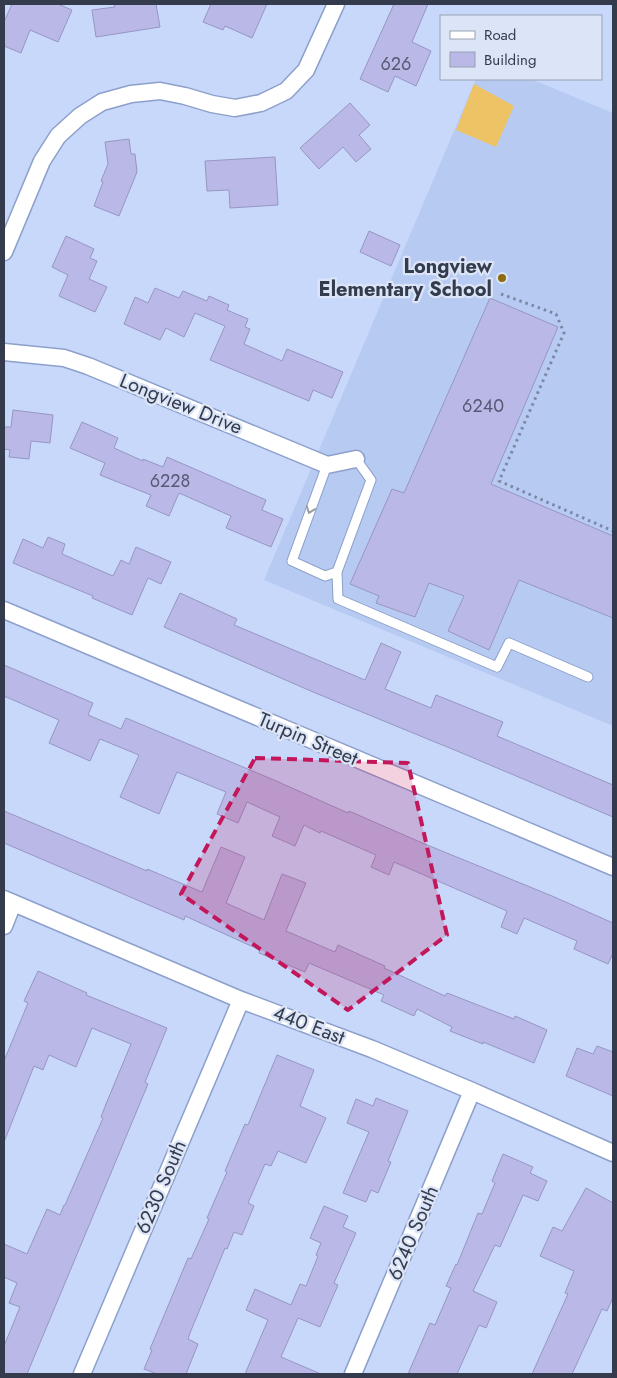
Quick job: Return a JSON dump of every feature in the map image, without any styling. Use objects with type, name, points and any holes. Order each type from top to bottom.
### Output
[{"type":"street","points":[[4,252],[42,162],[58,136],[80,116],[102,102],[130,94],[160,91],[235,108],[261,103],[286,91],[306,70],[336,4]]},
{"type":"street","name":"Longview Drive","points":[[4,352],[64,358],[88,366],[327,465]]},
{"type":"street","points":[[327,465],[356,459]]},
{"type":"street","name":"Turpin Street","points":[[4,610],[613,867]]},
{"type":"street","points":[[4,926],[9,901]]},
{"type":"street","name":"440 East","points":[[9,901],[241,1000],[472,1091],[613,1153]]},
{"type":"street","name":"6230 South","points":[[82,1374],[241,1000]]},
{"type":"street","name":"6240 South","points":[[353,1374],[472,1091]]},
{"type":"lane","points":[[356,459],[371,480],[337,572],[338,599],[497,668],[509,643],[588,677]]},
{"type":"lane","points":[[327,465],[292,561],[324,576],[337,572]]},
{"type":"path","points":[[501,294],[556,314],[564,333],[499,482],[613,531]]},
{"type":"highlighted area","points":[[255,758],[408,763],[447,935],[348,1010],[181,894]]},
{"type":"shaded area","name":"Longview Elementary School","points":[[476,80],[533,80],[613,113],[613,726],[264,580]]},
{"type":"shaded area","points":[[474,84],[514,106],[496,147],[456,130]]},
{"type":"building","points":[[12,4],[58,4],[72,10],[58,42],[30,30],[21,53],[4,46],[4,22]]},
{"type":"building","points":[[114,4],[156,4],[160,27],[96,37],[92,10],[115,7]]},
{"type":"building","points":[[211,4],[267,4],[252,38],[225,26],[223,30],[203,22]]},
{"type":"building","points":[[394,4],[428,4],[412,42],[431,51],[416,86],[395,76],[388,92],[360,79]]},
{"type":"building","points":[[350,103],[370,125],[359,135],[371,149],[356,162],[343,147],[319,169],[300,148]]},
{"type":"building","points":[[129,139],[131,154],[135,154],[137,172],[119,216],[94,206],[108,164],[105,142]]},
{"type":"building","points":[[275,157],[278,205],[230,208],[229,190],[207,191],[205,161]]},
{"type":"building","points":[[369,231],[400,245],[391,266],[360,252]]},
{"type":"building","points":[[66,236],[94,249],[90,258],[97,261],[89,279],[107,287],[95,312],[59,296],[68,275],[52,267]]},
{"type":"building","points":[[155,288],[179,298],[183,291],[207,301],[209,296],[229,305],[227,310],[248,319],[245,327],[250,329],[244,344],[282,361],[287,349],[343,372],[332,398],[313,390],[309,401],[210,360],[225,326],[195,313],[184,337],[166,328],[160,340],[124,324],[135,297],[148,303]]},
{"type":"building","points":[[490,298],[558,327],[491,484],[613,536],[613,618],[519,580],[489,650],[448,631],[464,596],[429,583],[415,617],[376,603],[379,596],[350,584],[392,489],[404,493]]},
{"type":"building","points":[[13,410],[53,415],[50,443],[31,441],[29,459],[9,457],[10,450],[4,449],[4,427],[11,427]]},
{"type":"building","points":[[82,422],[118,438],[114,448],[143,461],[143,459],[163,467],[167,457],[266,500],[262,510],[283,519],[271,547],[226,528],[231,516],[179,493],[169,516],[146,506],[151,495],[100,475],[105,463],[70,448]]},
{"type":"building","points":[[48,537],[65,544],[62,554],[113,576],[121,560],[129,564],[136,547],[171,562],[161,584],[148,578],[132,615],[92,598],[93,596],[13,563],[23,539],[43,548]]},
{"type":"building","points":[[180,593],[237,619],[234,625],[365,680],[381,643],[401,652],[385,689],[431,708],[436,695],[503,722],[497,736],[613,785],[613,817],[313,692],[164,627]]},
{"type":"building","points":[[4,665],[93,703],[88,715],[121,729],[126,718],[613,923],[613,953],[608,964],[574,949],[577,941],[524,918],[517,934],[501,927],[507,911],[394,862],[389,875],[371,867],[376,855],[321,831],[320,833],[304,825],[295,846],[272,836],[280,817],[247,802],[238,823],[217,814],[226,792],[177,772],[159,814],[120,797],[139,755],[100,739],[90,761],[49,743],[59,720],[4,696]]},
{"type":"building","points":[[4,811],[202,892],[221,847],[245,857],[226,903],[264,920],[282,874],[306,883],[286,931],[335,952],[338,945],[445,996],[447,993],[514,1019],[515,1016],[547,1030],[534,1063],[450,1031],[452,1027],[417,1009],[414,1016],[381,1001],[384,995],[309,963],[305,972],[259,953],[260,950],[185,916],[184,920],[4,843]]},
{"type":"building","points":[[38,971],[87,993],[86,995],[167,1028],[145,1082],[148,1084],[27,1374],[4,1374],[4,1346],[20,1307],[9,1303],[17,1283],[4,1277],[4,1244],[27,1254],[47,1209],[60,1215],[103,1118],[101,1117],[131,1044],[92,1028],[76,1067],[49,1055],[43,1070],[34,1066],[4,1142],[4,1061],[28,1003],[24,1001]]},
{"type":"building","points":[[597,1046],[613,1052],[613,1096],[566,1076],[577,1048],[593,1054]]},
{"type":"building","points":[[277,1055],[314,1070],[300,1106],[326,1118],[306,1163],[278,1151],[271,1166],[265,1164],[248,1203],[254,1206],[242,1235],[234,1232],[227,1249],[225,1248],[190,1333],[188,1339],[198,1344],[186,1374],[157,1374],[144,1369],[152,1350],[150,1349],[188,1258],[191,1259],[209,1219],[207,1218],[227,1172],[225,1171],[245,1124],[248,1125]]},
{"type":"building","points":[[376,1098],[408,1111],[388,1161],[391,1162],[378,1193],[371,1190],[366,1202],[343,1193],[369,1132],[347,1123],[356,1099],[373,1106]]},
{"type":"building","points":[[503,1154],[533,1167],[530,1173],[547,1181],[538,1201],[523,1195],[500,1247],[495,1245],[473,1291],[497,1302],[486,1328],[479,1325],[457,1374],[408,1374],[430,1323],[435,1325],[451,1288],[446,1286],[457,1265],[478,1213],[482,1214],[495,1183],[492,1181]]},
{"type":"building","points":[[586,1188],[613,1203],[613,1297],[607,1311],[602,1309],[572,1374],[532,1374],[568,1294],[565,1293],[574,1271],[540,1256],[553,1227],[562,1231]]},
{"type":"building","points":[[324,1206],[348,1216],[343,1227],[356,1233],[334,1283],[338,1285],[320,1327],[298,1318],[281,1357],[321,1374],[245,1374],[268,1320],[246,1310],[255,1289],[291,1305],[300,1284],[306,1286],[318,1256],[316,1255],[321,1243],[310,1238]]},
{"type":"place","name":"Longview Elementary School","points":[[502,278]]}]
